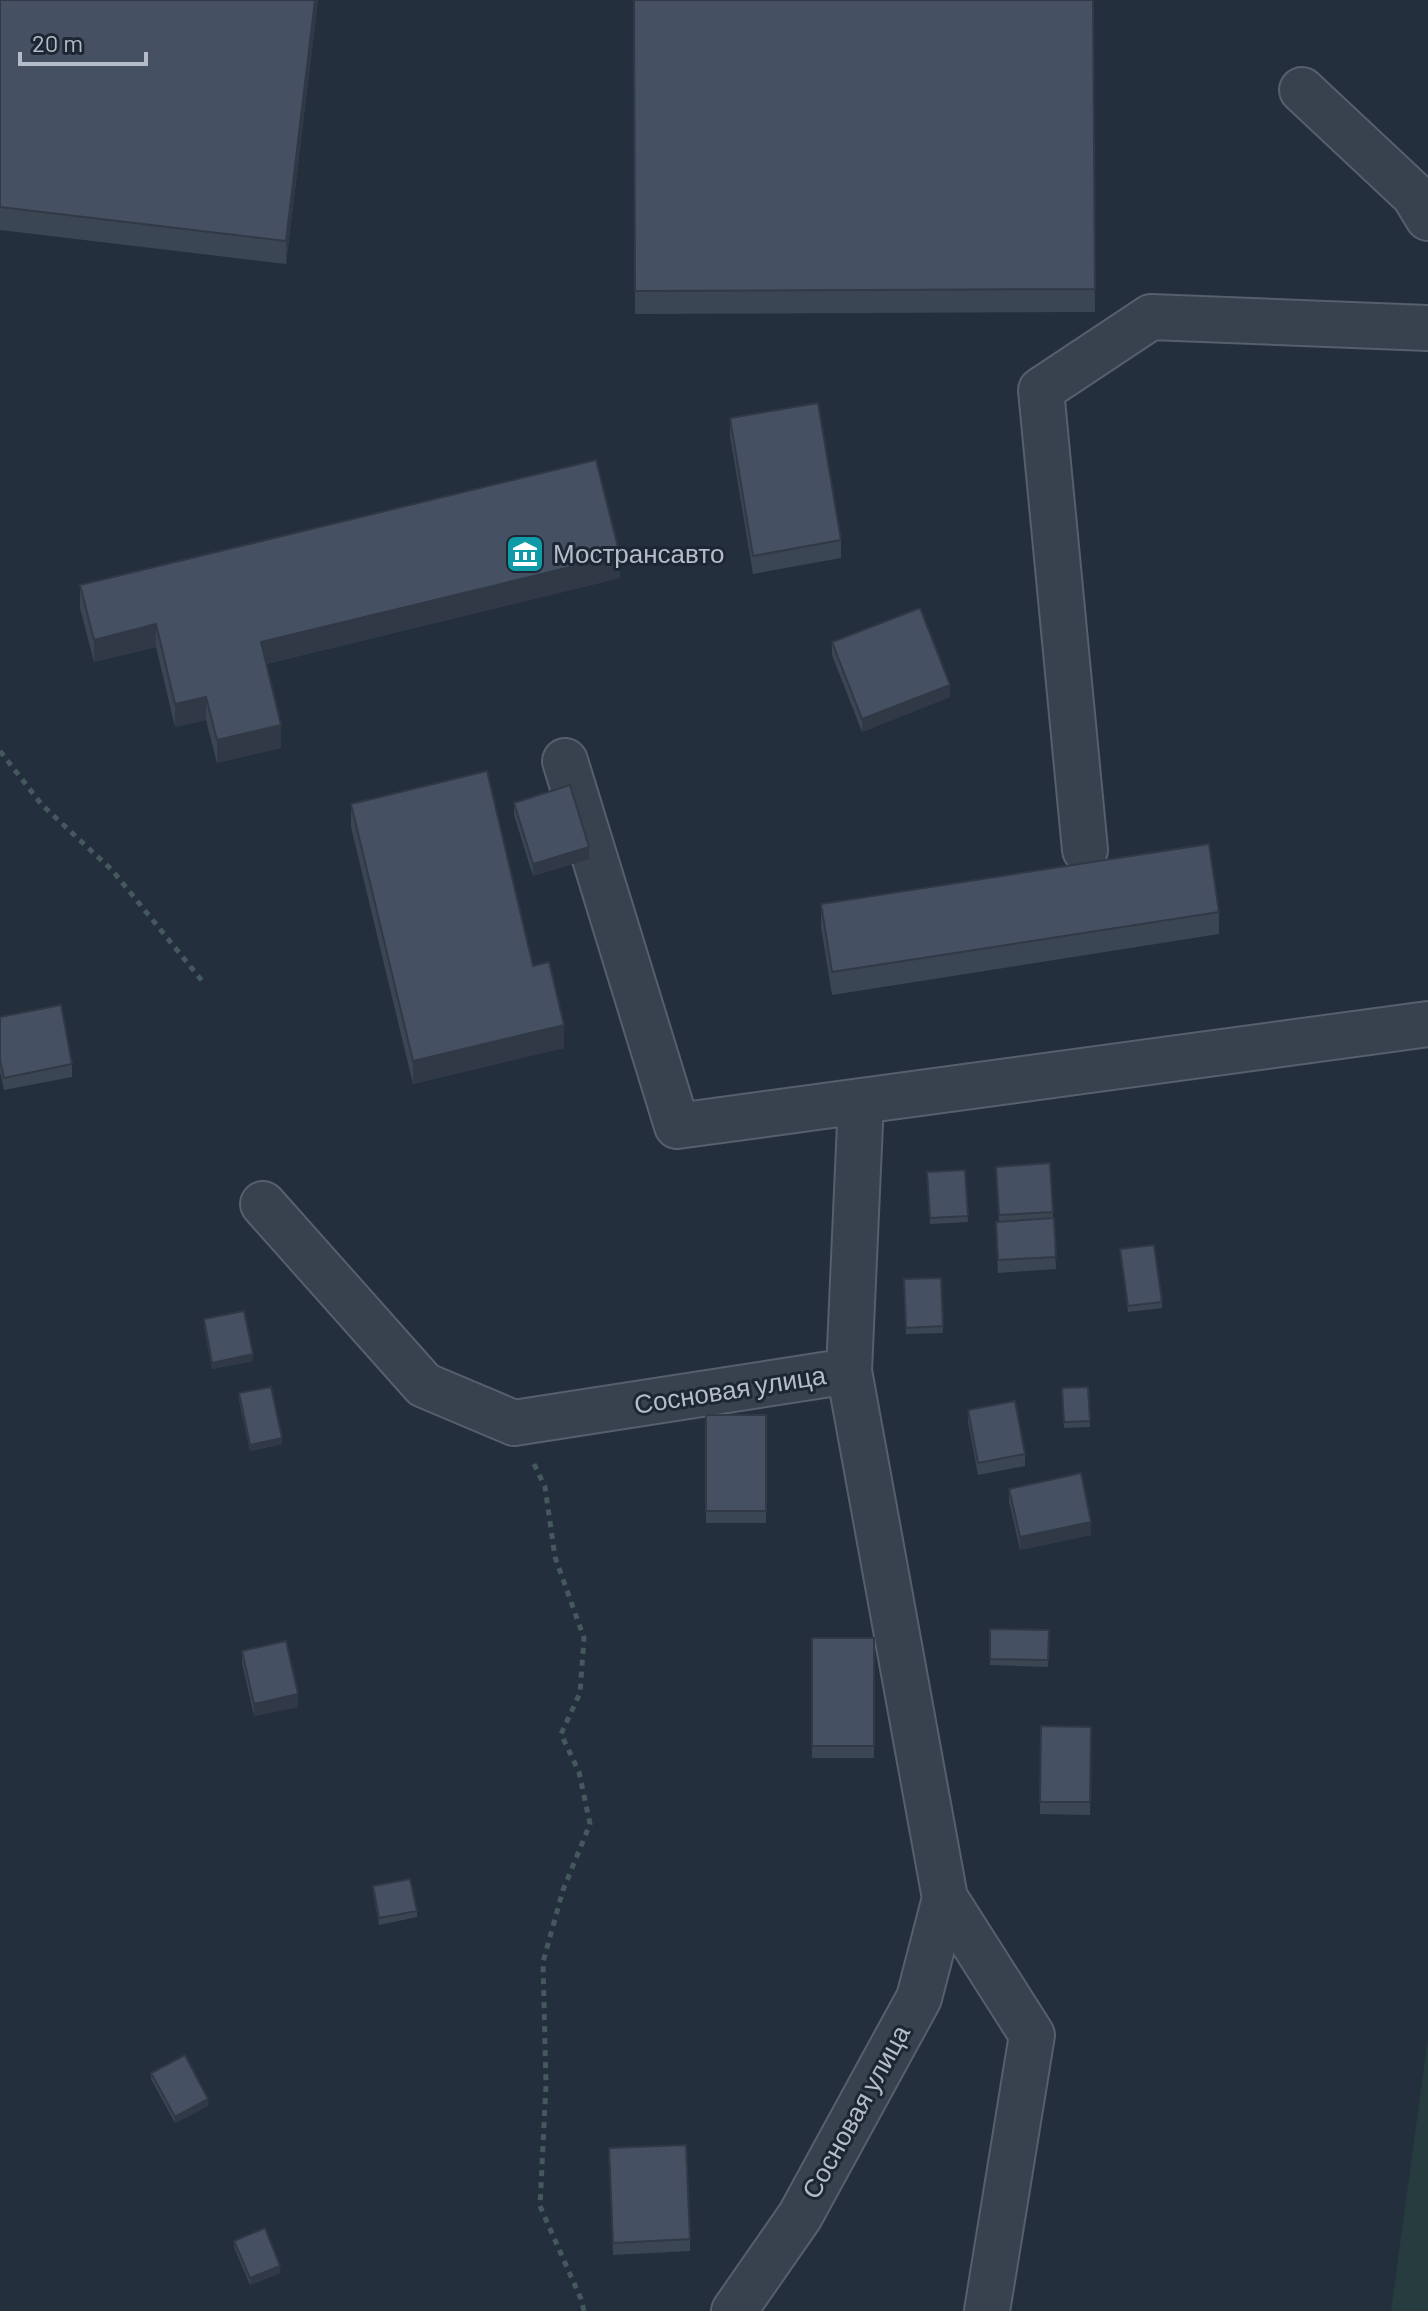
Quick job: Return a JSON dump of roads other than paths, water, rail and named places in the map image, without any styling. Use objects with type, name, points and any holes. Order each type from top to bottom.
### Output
[{"type":"lane","points":[[1302,90],[1414,195],[1428,218]]},
{"type":"lane","points":[[1085,850],[1041,390],[1151,317],[1428,328]]},
{"type":"lane","points":[[565,761],[677,1126],[1428,1024]]},
{"type":"lane","points":[[849,1371],[861,1101]]},
{"type":"lane","name":"Сосновая улица","points":[[263,1204],[424,1385],[514,1423],[849,1371],[945,1898],[1032,2035],[987,2311]]},
{"type":"lane","name":"Сосновая улица","points":[[734,2311],[800,2216],[919,1998],[945,1898]]},
{"type":"place","name":"Мострансавто","points":[[525,554]]}]
